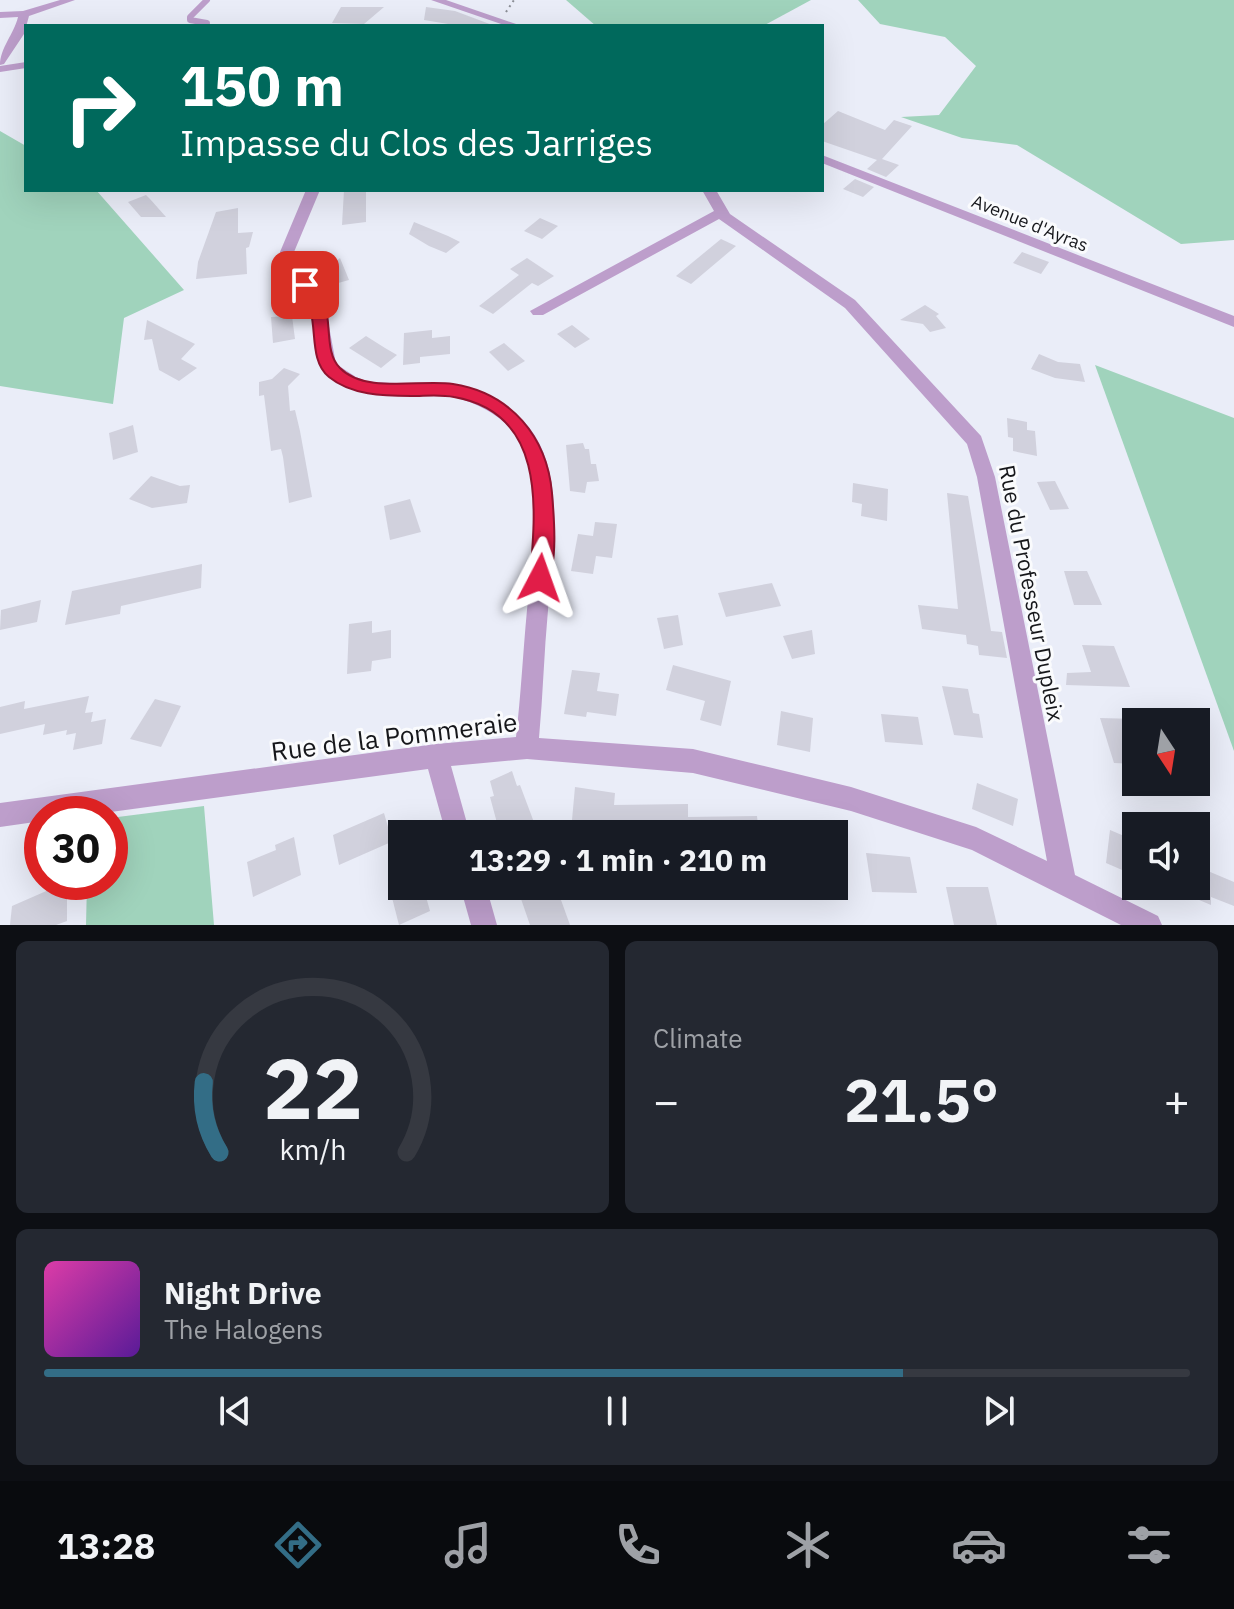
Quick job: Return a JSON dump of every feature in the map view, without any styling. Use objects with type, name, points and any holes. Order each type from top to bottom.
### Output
[{"type":"street","points":[[0,15],[24,14],[70,0]]},
{"type":"street","points":[[436,0],[511,24]]},
{"type":"street","points":[[0,62],[19,34],[24,14]]},
{"type":"street","points":[[0,69],[24,65]]},
{"type":"street","name":"Avenue d'Ayras","points":[[824,160],[1230,321]]},
{"type":"street","points":[[312,192],[287,252],[286,266],[305,285],[318,312],[324,352],[332,371],[352,383],[382,390],[453,390],[486,400],[508,416],[528,438],[541,470],[544,522],[527,748]]},
{"type":"street","name":"Rue du Professeur Dupleix","points":[[710,192],[722,212],[850,304],[975,441],[986,477],[1064,883]]},
{"type":"street","points":[[538,311],[722,212]]},
{"type":"street","name":"Rue de la Pommeraie","points":[[0,815],[436,756],[527,748],[693,761],[851,799],[976,839],[1149,925]]},
{"type":"street","points":[[436,756],[454,820]]},
{"type":"street","points":[[477,900],[484,925]]},
{"type":"lane","points":[[207,0],[190,20],[207,23]]},
{"type":"green space","points":[[566,0],[811,0],[767,24],[594,24]]},
{"type":"green space","points":[[858,0],[1234,0],[1234,240],[1181,244],[1017,145],[962,138],[901,117],[939,115],[976,66],[945,37],[880,24]]},
{"type":"green space","points":[[0,131],[24,145],[24,192],[98,192],[184,290],[124,318],[113,404],[0,386]]},
{"type":"green space","points":[[1095,365],[1234,418],[1234,751]]},
{"type":"green space","points":[[204,806],[214,925],[86,925],[87,900],[128,900],[128,816]]},
{"type":"building","points":[[341,7],[384,7],[364,24],[332,23]]},
{"type":"building","points":[[426,7],[455,11],[490,24],[448,24],[424,20]]},
{"type":"building","points":[[838,111],[885,130],[894,120],[912,126],[882,159],[899,165],[886,177],[867,169],[877,160],[824,142],[824,123]]},
{"type":"building","points":[[855,179],[874,187],[863,197],[843,189]]},
{"type":"building","points":[[344,192],[366,192],[366,222],[342,225]]},
{"type":"building","points":[[146,195],[166,217],[141,217],[128,202]]},
{"type":"building","points":[[238,208],[238,233],[253,232],[246,248],[247,274],[196,279],[198,262],[216,212]]},
{"type":"building","points":[[540,218],[558,226],[542,239],[524,231]]},
{"type":"building","points":[[414,222],[460,242],[446,253],[429,246],[409,234]]},
{"type":"building","points":[[721,239],[736,246],[691,284],[676,276]]},
{"type":"building","points":[[318,252],[336,261],[340,258],[349,280],[331,285]]},
{"type":"building","points":[[1022,252],[1049,262],[1041,274],[1013,263]]},
{"type":"building","points":[[527,258],[554,276],[538,286],[532,283],[493,314],[479,306],[519,275],[510,269]]},
{"type":"building","points":[[925,305],[939,314],[936,316],[946,328],[930,332],[923,324],[900,320]]},
{"type":"building","points":[[292,316],[295,339],[273,343],[271,317]]},
{"type":"building","points":[[147,320],[195,344],[181,359],[197,368],[179,381],[159,370],[152,339],[144,340]]},
{"type":"building","points":[[572,325],[590,339],[575,348],[557,334]]},
{"type":"building","points":[[432,330],[432,338],[450,336],[450,354],[420,357],[420,363],[403,365],[404,333]]},
{"type":"building","points":[[366,336],[397,355],[381,368],[349,348]]},
{"type":"building","points":[[504,343],[525,361],[508,371],[489,352]]},
{"type":"building","points":[[1039,354],[1058,362],[1080,364],[1085,382],[1055,378],[1031,369]]},
{"type":"building","points":[[284,368],[300,374],[288,386],[290,411],[295,410],[312,497],[289,503],[281,449],[271,451],[264,395],[259,396],[259,382],[272,379]]},
{"type":"building","points":[[1007,418],[1027,422],[1027,430],[1035,431],[1037,456],[1013,451],[1013,438],[1008,437]]},
{"type":"building","points":[[133,425],[138,452],[113,460],[109,433]]},
{"type":"building","points":[[583,443],[585,449],[589,449],[591,464],[596,464],[599,481],[587,482],[585,493],[570,491],[566,445]]},
{"type":"building","points":[[151,476],[180,486],[190,485],[187,503],[152,508],[129,499]]},
{"type":"building","points":[[1055,481],[1069,509],[1050,510],[1037,482]]},
{"type":"building","points":[[853,483],[888,489],[887,521],[861,516],[862,504],[852,502]]},
{"type":"building","points":[[947,493],[968,496],[991,631],[1002,632],[1007,658],[979,655],[978,646],[967,644],[966,635],[922,629],[918,605],[958,609]]},
{"type":"building","points":[[410,499],[421,532],[390,540],[384,506]]},
{"type":"building","points":[[595,522],[617,524],[612,558],[596,556],[593,574],[571,571],[578,534],[593,536]]},
{"type":"building","points":[[202,564],[201,588],[121,606],[120,614],[65,625],[72,591]]},
{"type":"building","points":[[1064,571],[1087,571],[1102,605],[1074,605]]},
{"type":"building","points":[[772,583],[781,606],[726,617],[718,593]]},
{"type":"building","points":[[41,600],[37,622],[0,630],[1,610]]},
{"type":"building","points":[[678,615],[683,645],[664,649],[657,618]]},
{"type":"building","points":[[372,621],[372,633],[391,630],[391,658],[372,661],[371,671],[347,674],[349,624]]},
{"type":"building","points":[[812,630],[815,654],[792,659],[783,636]]},
{"type":"building","points":[[1082,645],[1114,646],[1130,687],[1066,685],[1067,673],[1091,672]]},
{"type":"building","points":[[673,665],[731,681],[721,726],[700,720],[705,701],[666,690]]},
{"type":"building","points":[[572,670],[600,673],[597,691],[619,694],[616,716],[587,712],[586,717],[564,714]]},
{"type":"building","points":[[942,686],[968,689],[973,713],[979,714],[983,738],[954,735]]},
{"type":"building","points":[[89,696],[85,713],[93,712],[91,722],[106,719],[102,744],[73,750],[76,733],[66,735],[67,730],[43,735],[45,724],[0,734],[0,707],[25,701],[24,709]]},
{"type":"building","points":[[155,699],[181,706],[161,747],[130,739]]},
{"type":"building","points":[[781,711],[813,718],[810,752],[777,745]]},
{"type":"building","points":[[881,714],[918,717],[923,745],[885,742]]},
{"type":"building","points":[[1100,718],[1122,719],[1122,763],[1114,763]]},
{"type":"building","points":[[512,771],[533,820],[496,820],[490,797],[494,796],[490,781]]},
{"type":"building","points":[[977,783],[1018,799],[1013,826],[972,809]]},
{"type":"building","points":[[575,787],[615,793],[614,805],[688,804],[688,817],[757,816],[757,820],[572,820]]},
{"type":"building","points":[[384,813],[388,843],[339,865],[333,835]]},
{"type":"building","points":[[1110,830],[1122,835],[1122,870],[1106,863]]},
{"type":"building","points":[[294,837],[301,875],[253,897],[247,862],[276,850],[275,845]]},
{"type":"building","points":[[866,853],[910,857],[917,893],[872,892]]},
{"type":"building","points":[[1210,872],[1234,882],[1234,906],[1211,897],[1211,905],[1199,900],[1210,900]]},
{"type":"building","points":[[946,887],[988,887],[997,925],[954,925]]},
{"type":"building","points":[[26,900],[67,900],[67,921],[56,925],[10,925],[12,906]]},
{"type":"building","points":[[393,900],[427,900],[430,911],[399,925]]},
{"type":"building","points":[[521,900],[561,900],[570,925],[530,925]]},
{"type":"route","points":[[305,285],[318,312],[324,352],[332,371],[352,383],[382,390],[453,390],[486,400],[508,416],[528,438],[541,470],[544,522],[540,578]]}]
